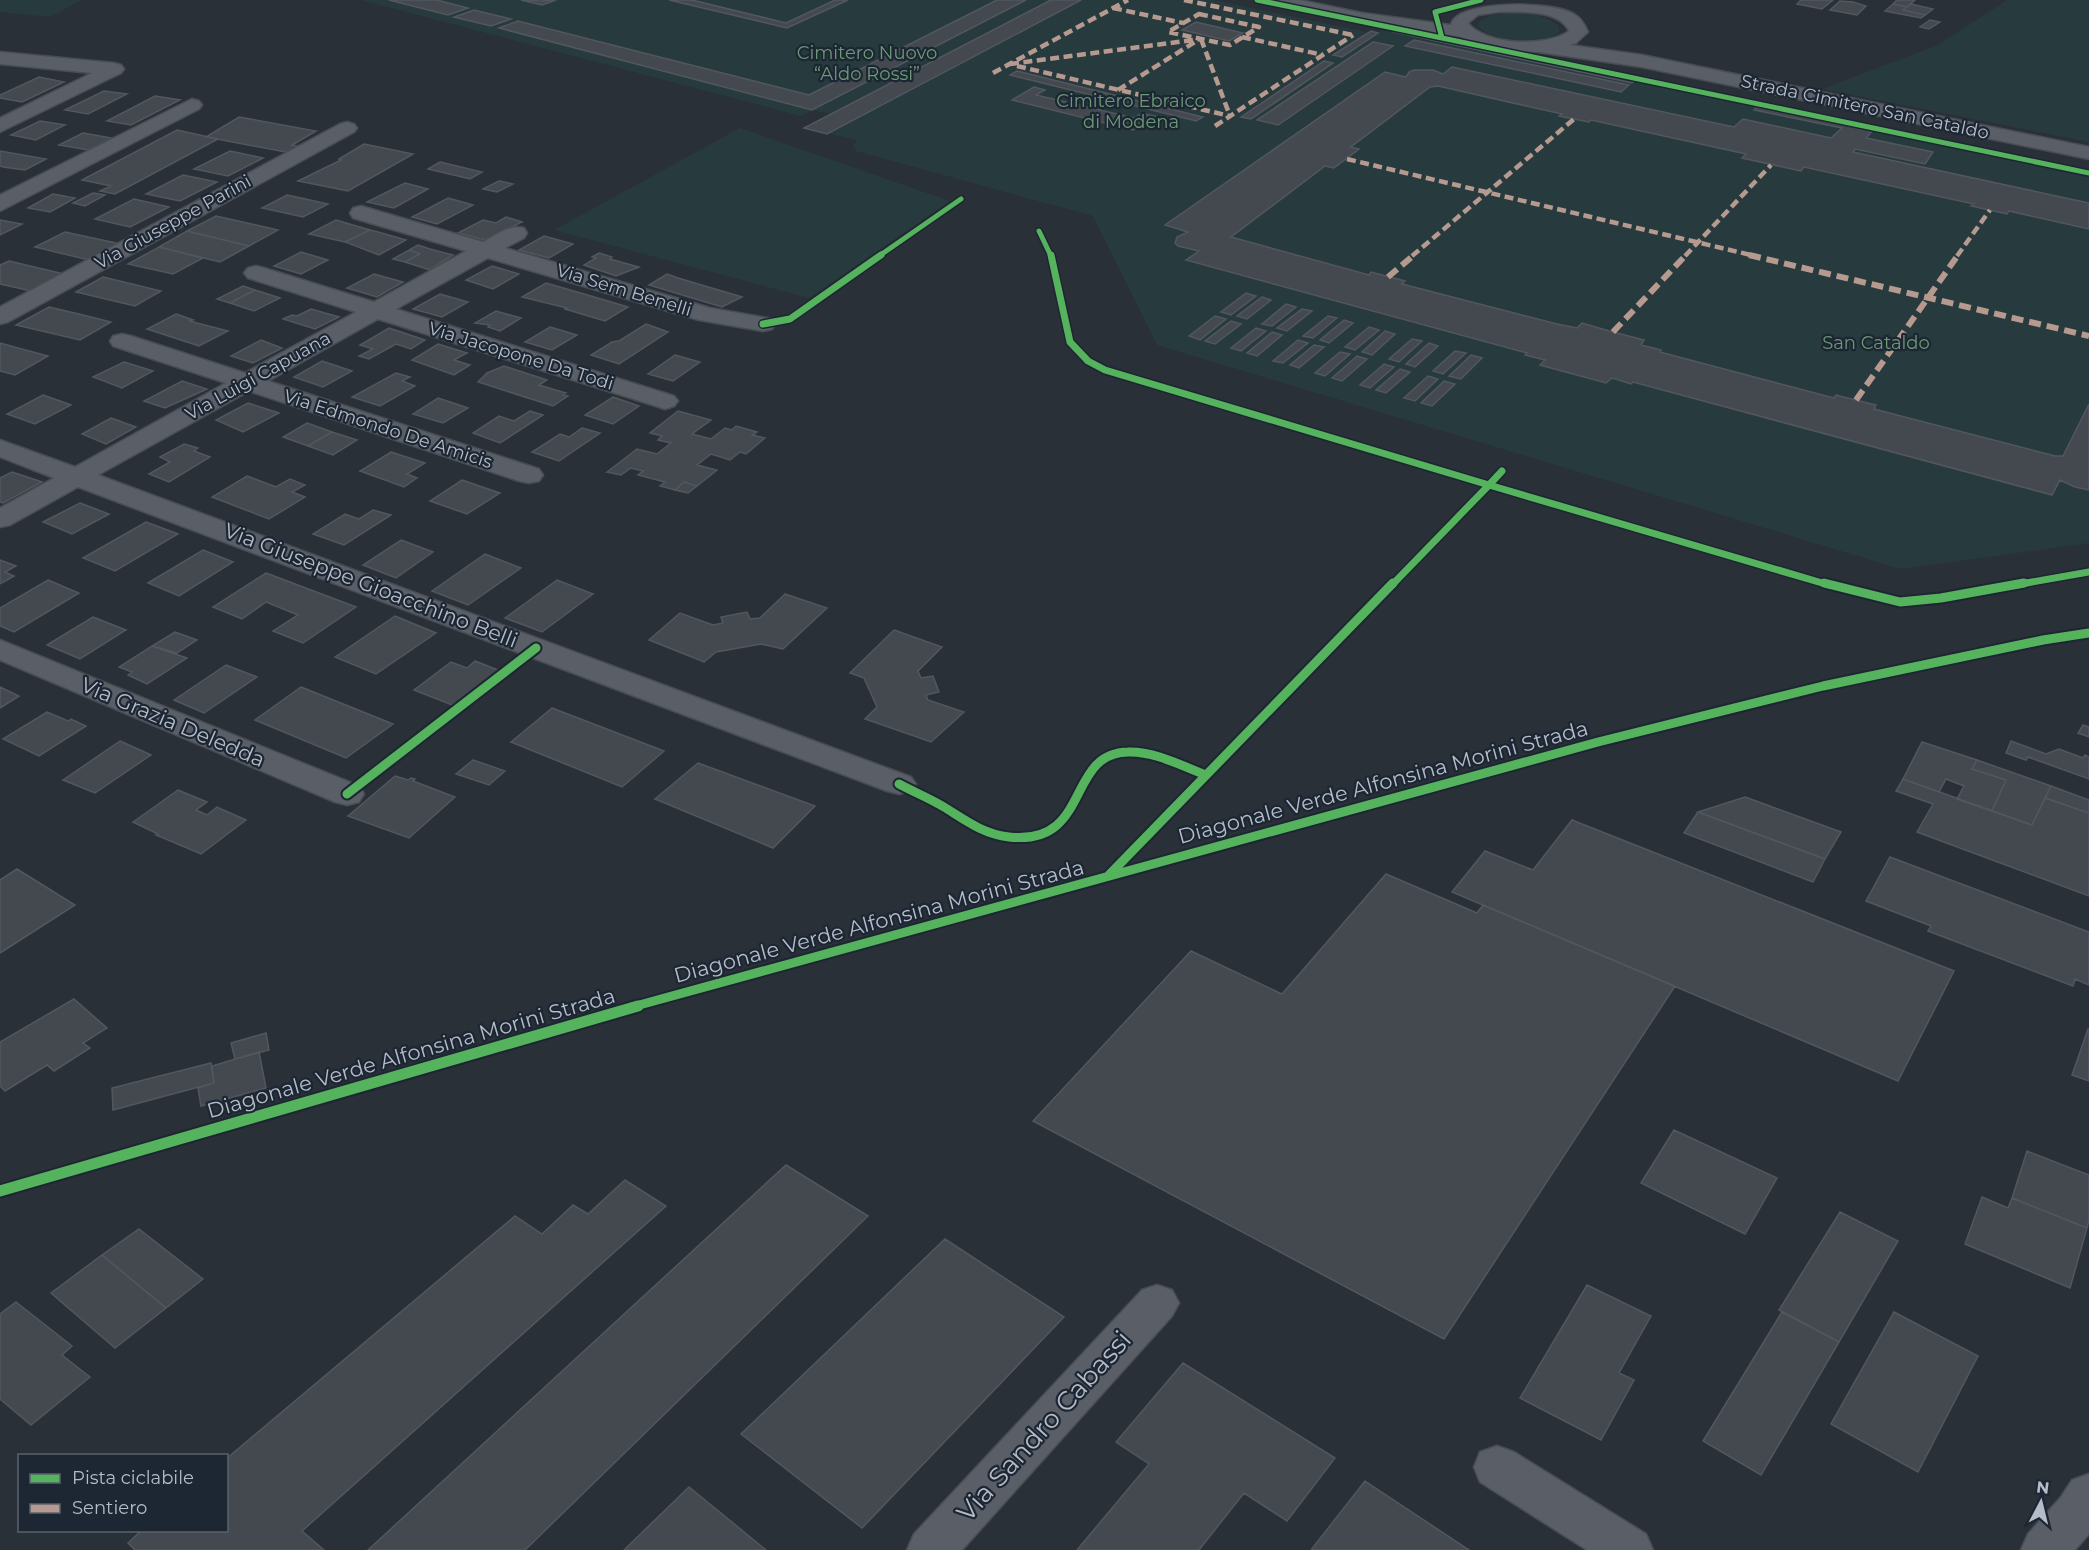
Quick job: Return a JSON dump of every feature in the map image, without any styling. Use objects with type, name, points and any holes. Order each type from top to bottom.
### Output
[{"type":"street","points":[[1274,0],[1391,22],[1466,23],[1497,44],[1540,47],[1567,42],[1576,37],[1576,26],[1570,11],[1572,0]]},
{"type":"street","points":[[1466,23],[1485,8],[1512,6],[1532,0]]},
{"type":"street","name":"Strada Cimitero San Cataldo","points":[[1512,6],[1540,9],[1576,26],[1608,49],[1642,61]]},
{"type":"street","name":"Strada Cimitero San Cataldo","points":[[1540,47],[1642,61],[2089,153]]},
{"type":"street","points":[[0,57],[114,69],[0,126]]},
{"type":"street","points":[[0,204],[192,105]]},
{"type":"street","name":"Via Giuseppe Parini","points":[[0,317],[347,128]]},
{"type":"street","points":[[10,177],[40,183]]},
{"type":"street","name":"Via Sem Benelli","points":[[361,213],[707,315],[763,324]]},
{"type":"street","name":"Via Luigi Capuana","points":[[0,519],[516,234]]},
{"type":"street","name":"Via Jacopone Da Todi","points":[[256,273],[665,401]]},
{"type":"street","name":"Via Edmondo De Amicis","points":[[122,341],[529,475]]},
{"type":"street","name":"Via Giuseppe Gioacchino Belli","points":[[0,448],[79,475],[900,784]]},
{"type":"street","name":"Via Grazia Deledda","points":[[0,649],[347,794]]},
{"type":"street","name":"Via Sandro Cabassi","points":[[931,1550],[1157,1303]]},
{"type":"street","points":[[1497,1467],[1629,1550]]},
{"type":"street","points":[[2045,1550],[2089,1496]]},
{"type":"green space","points":[[0,0],[82,0],[50,17],[0,12]]},
{"type":"green space","name":"San Cataldo","points":[[361,0],[1214,0],[1367,32],[1394,30],[2089,175],[2089,543],[1901,569],[1157,345],[1093,216],[856,151],[853,145],[857,140],[804,128],[830,114],[812,110],[801,116]]},
{"type":"green space","points":[[2007,0],[2089,0],[2089,142],[1822,89],[1938,45]]},
{"type":"green space","points":[[1514,13],[1550,20],[1559,27],[1559,32],[1542,39],[1518,41],[1494,36],[1478,26],[1479,22],[1491,15]]},
{"type":"green space","points":[[740,128],[950,201],[809,298],[554,230]]},
{"type":"building","points":[[389,0],[437,0],[468,8],[448,15]]},
{"type":"building","points":[[521,0],[541,1],[556,0],[542,5]]},
{"type":"building","points":[[669,0],[692,0],[786,23],[835,0],[848,0],[787,28]]},
{"type":"building","points":[[997,0],[1026,0],[812,110],[499,28],[518,21],[809,95]]},
{"type":"building","points":[[1051,0],[1081,0],[827,134],[804,128]]},
{"type":"building","points":[[1801,0],[1833,0],[1822,9],[1797,4]]},
{"type":"building","points":[[1897,0],[1915,0],[1907,7],[1893,4]]},
{"type":"building","points":[[1840,1],[1866,6],[1857,15],[1830,10]]},
{"type":"building","points":[[1893,4],[1907,7],[1903,10],[1925,15],[1921,18],[1885,11]]},
{"type":"building","points":[[1911,4],[1933,9],[1925,15],[1903,10]]},
{"type":"building","points":[[474,10],[511,19],[491,26],[454,17]]},
{"type":"building","points":[[1930,20],[1940,22],[1929,29],[1920,27]]},
{"type":"building","points":[[1196,22],[1243,33],[1229,41],[1182,30]]},
{"type":"building","points":[[1397,30],[1635,80],[1632,83],[1394,32]]},
{"type":"building","points":[[1371,31],[1378,33],[1342,57],[1333,55]]},
{"type":"building","points":[[1414,40],[1629,85],[1621,92],[1405,46]]},
{"type":"building","points":[[1373,42],[1393,46],[1278,125],[1257,120]]},
{"type":"building","points":[[1324,61],[1333,63],[1251,119],[1241,117]]},
{"type":"building","points":[[1452,67],[1734,127],[1743,119],[1831,138],[1842,128],[1754,110],[1758,105],[1874,129],[1866,138],[1933,152],[1925,164],[1855,149],[1853,152],[2089,203],[2089,229],[2009,211],[2007,214],[1971,206],[1974,204],[1804,167],[1801,171],[1742,158],[1746,154],[1591,120],[1589,122],[1559,116],[1562,114],[1438,86],[1430,87],[1351,147],[1359,149],[1334,168],[1325,166],[1231,237],[1369,275],[1371,272],[1405,281],[1402,284],[1557,324],[1577,328],[1582,323],[1644,340],[1641,345],[1661,350],[1660,352],[1834,398],[1836,395],[1876,405],[1874,409],[2055,456],[2063,456],[2089,404],[2089,490],[2060,480],[2052,495],[1633,382],[1631,384],[1612,378],[1606,383],[1540,365],[1545,360],[1525,355],[1527,353],[1186,260],[1199,251],[1178,246],[1175,243],[1177,237],[1188,232],[1165,225],[1385,72],[1406,77],[1414,70],[1433,70],[1443,74]]},
{"type":"building","points":[[1017,71],[1203,117],[1196,121],[1010,75]]},
{"type":"building","points":[[39,77],[64,82],[22,102],[0,98],[0,95]]},
{"type":"building","points":[[1034,87],[1045,90],[1036,95],[1134,118],[1142,113],[1155,116],[1133,130],[1012,100]]},
{"type":"building","points":[[104,91],[127,94],[88,114],[65,110]]},
{"type":"building","points":[[155,96],[180,100],[131,125],[107,121]]},
{"type":"building","points":[[239,117],[316,131],[292,145],[303,147],[291,153],[206,137]]},
{"type":"building","points":[[40,121],[65,125],[36,140],[11,135]]},
{"type":"building","points":[[177,130],[218,139],[115,194],[100,191],[111,186],[82,180]]},
{"type":"building","points":[[83,133],[112,138],[88,150],[59,145]]},
{"type":"building","points":[[364,144],[413,154],[348,191],[298,181],[341,160],[339,159]]},
{"type":"building","points":[[0,151],[46,159],[25,170],[3,167],[0,166]]},
{"type":"building","points":[[230,151],[263,158],[228,176],[194,169]]},
{"type":"building","points":[[440,162],[482,172],[470,179],[428,169]]},
{"type":"building","points":[[183,175],[217,182],[180,201],[146,194]]},
{"type":"building","points":[[499,181],[513,184],[497,192],[483,189]]},
{"type":"building","points":[[405,183],[428,189],[394,208],[367,202]]},
{"type":"building","points":[[93,193],[105,195],[85,206],[73,203]]},
{"type":"building","points":[[53,194],[75,198],[50,212],[28,208]]},
{"type":"building","points":[[287,195],[328,204],[303,217],[262,208]]},
{"type":"building","points":[[448,198],[473,205],[437,224],[412,217]]},
{"type":"building","points":[[134,199],[169,207],[130,227],[95,219]]},
{"type":"building","points":[[216,216],[278,230],[249,246],[187,231]]},
{"type":"building","points":[[506,217],[522,222],[485,240],[458,233],[483,220],[496,223]]},
{"type":"building","points":[[0,220],[22,224],[0,235]]},
{"type":"building","points":[[336,220],[370,230],[345,242],[309,234]]},
{"type":"building","points":[[370,230],[406,240],[379,255],[345,242]]},
{"type":"building","points":[[187,231],[249,246],[220,262],[159,247]]},
{"type":"building","points":[[65,232],[121,244],[89,260],[35,247]]},
{"type":"building","points":[[544,236],[573,244],[549,258],[519,250]]},
{"type":"building","points":[[418,245],[453,255],[430,270],[405,262],[420,254],[409,250]]},
{"type":"building","points":[[159,247],[203,258],[173,274],[128,264]]},
{"type":"building","points":[[409,250],[420,254],[405,262],[393,259]]},
{"type":"building","points":[[301,252],[328,260],[301,274],[274,266]]},
{"type":"building","points":[[599,253],[612,257],[610,259],[639,267],[616,276],[584,265],[596,258],[592,257]]},
{"type":"building","points":[[9,261],[64,274],[31,291],[0,284],[0,265]]},
{"type":"building","points":[[492,266],[519,274],[493,289],[466,280]]},
{"type":"building","points":[[374,274],[403,282],[377,297],[347,288]]},
{"type":"building","points":[[667,274],[742,297],[722,307],[649,285]]},
{"type":"building","points":[[103,277],[161,291],[135,306],[76,292]]},
{"type":"building","points":[[546,283],[628,307],[605,321],[565,309],[567,308],[522,297]]},
{"type":"building","points":[[243,286],[255,290],[230,303],[217,299]]},
{"type":"building","points":[[255,290],[280,298],[254,311],[230,303]]},
{"type":"building","points":[[1246,293],[1256,296],[1231,315],[1221,312]]},
{"type":"building","points":[[440,294],[468,302],[442,317],[413,309]]},
{"type":"building","points":[[1262,297],[1271,300],[1247,319],[1237,316]]},
{"type":"building","points":[[1286,304],[1296,307],[1272,326],[1262,324]]},
{"type":"building","points":[[49,307],[111,322],[80,340],[16,325]]},
{"type":"building","points":[[311,309],[339,317],[315,329],[283,319],[292,315],[297,316]]},
{"type":"building","points":[[1302,309],[1312,311],[1287,331],[1277,328]]},
{"type":"building","points":[[496,311],[521,318],[500,331],[488,327],[490,325],[475,323]]},
{"type":"building","points":[[176,314],[193,320],[189,321],[228,331],[199,346],[147,329]]},
{"type":"building","points":[[1215,316],[1226,319],[1200,340],[1189,336]]},
{"type":"building","points":[[1328,316],[1337,318],[1313,338],[1303,336]]},
{"type":"building","points":[[1344,320],[1353,323],[1329,343],[1320,340]]},
{"type":"building","points":[[1231,321],[1241,324],[1215,344],[1205,341]]},
{"type":"building","points":[[646,324],[668,332],[619,364],[591,355],[612,342],[619,341]]},
{"type":"building","points":[[550,327],[577,335],[552,350],[525,342]]},
{"type":"building","points":[[1369,327],[1379,330],[1355,350],[1345,347]]},
{"type":"building","points":[[389,328],[425,340],[411,349],[396,344],[369,359],[359,356],[373,349],[360,345]]},
{"type":"building","points":[[1256,328],[1266,331],[1241,351],[1231,348]]},
{"type":"building","points":[[1385,331],[1395,334],[1372,355],[1362,352]]},
{"type":"building","points":[[1272,332],[1282,335],[1257,356],[1247,353]]},
{"type":"building","points":[[1412,339],[1422,341],[1399,362],[1389,359]]},
{"type":"building","points":[[261,340],[282,348],[253,363],[231,356]]},
{"type":"building","points":[[1298,340],[1308,343],[1283,363],[1273,361]]},
{"type":"building","points":[[0,343],[48,356],[15,375],[0,371]]},
{"type":"building","points":[[1429,343],[1438,346],[1415,367],[1406,364]]},
{"type":"building","points":[[438,344],[467,353],[454,360],[470,365],[454,375],[412,360]]},
{"type":"building","points":[[1314,345],[1324,347],[1299,368],[1290,365]]},
{"type":"building","points":[[1455,351],[1466,353],[1443,374],[1433,371]]},
{"type":"building","points":[[1340,352],[1350,354],[1325,376],[1315,373]]},
{"type":"building","points":[[675,355],[700,362],[673,381],[648,374]]},
{"type":"building","points":[[1471,355],[1482,358],[1461,379],[1449,376]]},
{"type":"building","points":[[1357,356],[1367,359],[1342,381],[1332,378]]},
{"type":"building","points":[[322,361],[352,371],[323,387],[294,377]]},
{"type":"building","points":[[124,362],[153,371],[122,388],[93,377]]},
{"type":"building","points":[[1384,364],[1394,367],[1370,388],[1360,385]]},
{"type":"building","points":[[504,366],[547,380],[539,385],[566,393],[563,395],[568,396],[553,406],[478,382],[487,373]]},
{"type":"building","points":[[1400,369],[1410,372],[1386,393],[1376,390]]},
{"type":"building","points":[[396,373],[410,377],[402,381],[415,386],[380,406],[352,397]]},
{"type":"building","points":[[1428,376],[1438,379],[1415,401],[1404,398]]},
{"type":"building","points":[[182,381],[207,389],[165,408],[144,401]]},
{"type":"building","points":[[1444,381],[1455,384],[1432,406],[1421,403]]},
{"type":"building","points":[[43,395],[71,405],[35,424],[7,414]]},
{"type":"building","points":[[613,397],[639,406],[613,424],[585,415]]},
{"type":"building","points":[[438,398],[468,408],[443,423],[413,414]]},
{"type":"building","points":[[248,403],[279,413],[243,432],[216,420]]},
{"type":"building","points":[[530,411],[543,415],[500,443],[473,433],[499,416],[514,421]]},
{"type":"building","points":[[678,411],[711,420],[692,434],[711,439],[725,428],[732,430],[736,426],[757,432],[752,435],[765,438],[746,454],[740,452],[730,460],[711,454],[697,465],[717,470],[697,486],[684,482],[675,490],[660,486],[665,482],[638,475],[643,471],[631,468],[621,475],[607,472],[637,449],[657,454],[671,443],[658,440],[662,436],[650,433]]},
{"type":"building","points":[[111,418],[136,427],[106,444],[82,434]]},
{"type":"building","points":[[307,423],[332,432],[308,446],[283,437]]},
{"type":"building","points":[[582,428],[600,433],[559,461],[532,452],[560,434],[569,437]]},
{"type":"building","points":[[332,432],[357,440],[333,455],[308,446]]},
{"type":"building","points":[[184,444],[198,448],[194,451],[210,457],[169,482],[149,474],[170,462],[160,457]]},
{"type":"building","points":[[391,452],[425,463],[407,474],[417,478],[404,487],[360,471]]},
{"type":"building","points":[[12,472],[42,482],[3,503],[0,502],[0,478]]},
{"type":"building","points":[[247,476],[276,487],[290,479],[305,485],[292,492],[305,497],[269,519],[212,497]]},
{"type":"building","points":[[462,480],[500,493],[467,514],[430,501]]},
{"type":"building","points":[[684,482],[697,486],[688,493],[675,490]]},
{"type":"building","points":[[80,503],[109,514],[72,534],[43,522]]},
{"type":"building","points":[[373,510],[391,515],[344,545],[313,534],[345,514],[359,519]]},
{"type":"building","points":[[146,522],[178,534],[115,571],[83,558]]},
{"type":"building","points":[[401,540],[433,552],[396,578],[363,565]]},
{"type":"building","points":[[203,550],[233,562],[179,596],[148,583]]},
{"type":"building","points":[[485,554],[521,568],[468,605],[432,591]]},
{"type":"building","points":[[0,560],[16,566],[5,572],[14,576],[0,584]]},
{"type":"building","points":[[266,573],[356,607],[303,643],[273,631],[298,615],[266,602],[242,619],[213,607]]},
{"type":"building","points":[[48,580],[79,593],[14,632],[0,626],[0,608]]},
{"type":"building","points":[[557,580],[593,594],[542,632],[505,618]]},
{"type":"building","points":[[785,594],[827,608],[783,649],[761,644],[716,652],[704,662],[649,640],[680,613],[713,625],[723,623],[721,617],[747,612],[750,619],[760,618]]},
{"type":"building","points":[[395,616],[436,633],[376,674],[335,657]]},
{"type":"building","points":[[93,617],[126,630],[80,659],[47,645]]},
{"type":"building","points":[[894,630],[942,647],[918,671],[921,678],[933,676],[939,692],[926,695],[928,700],[964,712],[931,742],[865,719],[877,707],[864,678],[850,673]]},
{"type":"building","points":[[175,632],[197,640],[177,653],[152,646]]},
{"type":"building","points":[[152,646],[187,658],[147,684],[128,675],[132,672],[119,667]]},
{"type":"building","points":[[475,661],[498,670],[452,705],[414,690],[451,662],[467,668]]},
{"type":"building","points":[[226,665],[257,677],[204,713],[174,700]]},
{"type":"building","points":[[0,687],[19,696],[0,708]]},
{"type":"building","points":[[301,687],[393,724],[346,758],[255,720]]},
{"type":"building","points":[[552,708],[664,751],[622,787],[511,742]]},
{"type":"building","points":[[47,712],[86,726],[39,756],[3,739]]},
{"type":"building","points":[[2083,725],[2089,727],[2089,737],[2078,733]]},
{"type":"building","points":[[120,741],[151,755],[95,793],[63,780]]},
{"type":"building","points":[[2011,741],[2046,754],[2059,749],[2083,758],[2085,755],[2089,757],[2089,779],[2028,757],[2026,760],[2006,753]]},
{"type":"building","points":[[1922,742],[1977,760],[1972,769],[2006,780],[1992,811],[1957,799],[1964,786],[1946,779],[1939,792],[1903,779]]},
{"type":"building","points":[[473,760],[505,771],[489,785],[456,774]]},
{"type":"building","points":[[1977,760],[2051,786],[2032,825],[1992,811],[2006,780],[1972,769]]},
{"type":"building","points":[[698,763],[815,806],[773,848],[655,799]]},
{"type":"building","points":[[395,776],[408,780],[415,779],[413,781],[455,797],[409,838],[348,816]]},
{"type":"building","points":[[1903,779],[2032,825],[2045,798],[2089,813],[2089,896],[1917,832],[1933,804],[1896,791]]},
{"type":"building","points":[[2051,786],[2089,800],[2089,813],[2045,798]]},
{"type":"building","points":[[178,790],[207,802],[196,810],[207,815],[217,807],[246,820],[201,854],[156,835],[158,834],[133,822]]},
{"type":"building","points":[[1745,797],[1841,832],[1825,859],[1698,812]]},
{"type":"building","points":[[1698,812],[1825,859],[1813,882],[1684,833]]},
{"type":"building","points":[[1572,820],[1954,971],[1898,1081],[1452,892],[1485,851],[1533,870]]},
{"type":"building","points":[[1890,857],[2089,932],[2089,985],[2075,979],[2073,986],[1928,931],[1931,926],[1866,901]]},
{"type":"building","points":[[17,869],[75,905],[0,953],[0,880]]},
{"type":"building","points":[[1386,874],[1477,913],[1483,905],[1675,986],[1444,1339],[1033,1121],[1191,951],[1282,994]]},
{"type":"building","points":[[74,999],[107,1028],[83,1043],[90,1048],[54,1071],[47,1065],[5,1091],[0,1086],[0,1042]]},
{"type":"building","points":[[2089,1029],[2089,1081],[2072,1075]]},
{"type":"building","points":[[266,1033],[269,1050],[235,1059],[231,1043]]},
{"type":"building","points":[[259,1052],[266,1088],[201,1106],[198,1088],[214,1083],[212,1066]]},
{"type":"building","points":[[211,1063],[214,1083],[113,1110],[112,1088]]},
{"type":"building","points":[[1674,1130],[1777,1178],[1745,1234],[1641,1183]]},
{"type":"building","points":[[2027,1151],[2089,1175],[2087,1228],[2012,1198]]},
{"type":"building","points":[[786,1165],[868,1216],[525,1550],[368,1550]]},
{"type":"building","points":[[625,1180],[666,1206],[302,1531],[324,1550],[135,1550],[128,1543],[140,1532],[228,1532],[228,1457],[515,1216],[542,1234],[573,1205],[588,1214]]},
{"type":"building","points":[[1982,1197],[2008,1208],[2012,1198],[2087,1228],[2070,1288],[1965,1244]]},
{"type":"building","points":[[1840,1212],[1898,1241],[1839,1342],[1779,1310]]},
{"type":"building","points":[[139,1229],[203,1279],[166,1308],[102,1255]]},
{"type":"building","points":[[945,1239],[1064,1317],[862,1528],[741,1434]]},
{"type":"building","points":[[102,1255],[166,1308],[115,1348],[51,1293]]},
{"type":"building","points":[[1587,1285],[1651,1316],[1619,1373],[1634,1380],[1601,1440],[1520,1398]]},
{"type":"building","points":[[16,1302],[72,1346],[62,1355],[90,1377],[31,1425],[0,1399],[0,1314]]},
{"type":"building","points":[[1782,1312],[1839,1342],[1761,1475],[1703,1441]]},
{"type":"building","points":[[1894,1312],[1978,1356],[1918,1472],[1831,1424]]},
{"type":"building","points":[[1183,1363],[1335,1458],[1287,1521],[1244,1493],[1199,1550],[1077,1550],[1149,1464],[1116,1442]]},
{"type":"building","points":[[1365,1481],[1469,1550],[1311,1550]]},
{"type":"building","points":[[689,1487],[766,1550],[624,1550]]},
{"type":"marked path","points":[[993,73],[1128,0]]},
{"type":"marked path","points":[[1184,0],[1353,35]]},
{"type":"marked path","points":[[1113,8],[1183,23]]},
{"type":"marked path","points":[[1010,64],[1201,39],[1230,45],[1259,27],[1199,14],[1168,32],[1201,39]]},
{"type":"marked path","points":[[1215,126],[1353,35]]},
{"type":"marked path","points":[[1242,37],[1323,55]]},
{"type":"marked path","points":[[1201,39],[1230,116]]},
{"type":"marked path","points":[[1118,90],[1195,42]]},
{"type":"marked path","points":[[1017,66],[1230,116]]},
{"type":"marked path","points":[[1388,277],[1574,119]]},
{"type":"marked path","points":[[1347,159],[2089,336]]},
{"type":"marked path","points":[[1613,332],[1771,165]]},
{"type":"marked path","points":[[1856,400],[1990,210]]},
{"type":"cycle path","points":[[1257,0],[1442,38]]},
{"type":"cycle path","points":[[1481,0],[1435,12],[1442,38],[2089,173]]},
{"type":"cycle path","points":[[763,324],[790,319],[961,199]]},
{"type":"cycle path","points":[[1039,231],[1050,252],[1070,342],[1088,361],[1105,370],[1489,485],[1502,471]]},
{"type":"cycle path","points":[[1109,875],[1489,485],[1843,589],[1900,602],[1941,598],[2089,572]]},
{"type":"cycle path","name":"Diagonale Verde Alfonsina Morini Strada","points":[[0,1191],[623,1010],[1598,742],[1823,686],[2043,640],[2089,633]]},
{"type":"cycle path","points":[[347,794],[536,648]]},
{"type":"cycle path","points":[[899,784],[939,804],[980,829],[1010,837],[1037,837],[1055,828],[1068,815],[1085,781],[1095,766],[1108,755],[1127,752],[1148,755],[1206,775]]},
{"type":"park label","name":"Cimitero Nuovo “Aldo Rossi”","points":[[867,63]]},
{"type":"park label","name":"Cimitero Ebraico di Modena","points":[[1131,111]]}]
